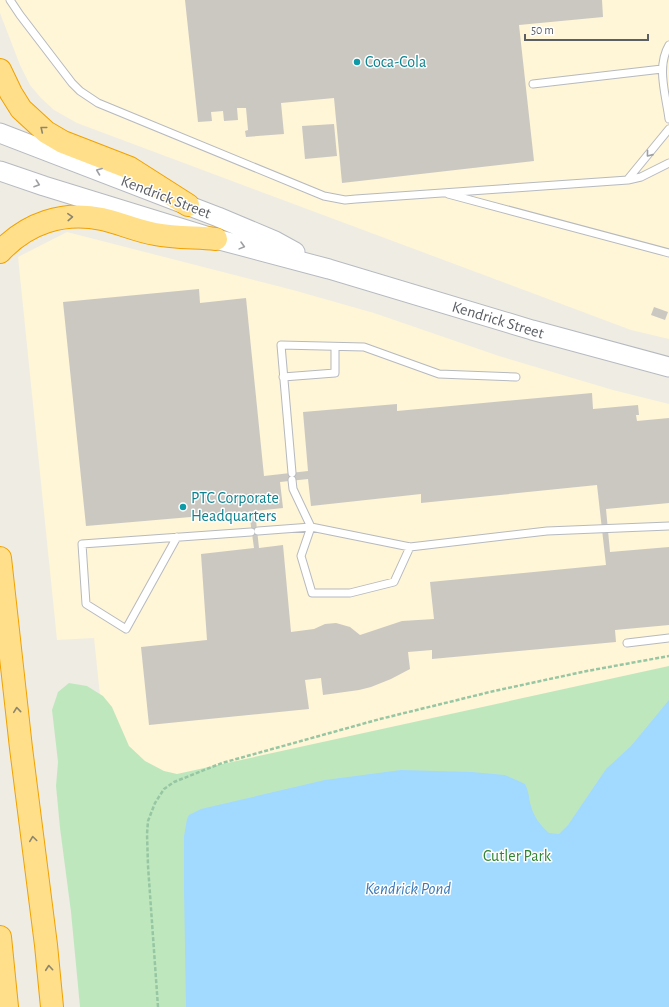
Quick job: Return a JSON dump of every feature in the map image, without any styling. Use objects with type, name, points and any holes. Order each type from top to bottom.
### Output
[{"type":"highway","points":[[0,70],[11,92],[24,112],[46,132],[63,142],[130,168],[188,205]]},
{"type":"highway","points":[[0,252],[16,237],[34,226],[46,221],[80,216],[103,219],[155,234],[216,239]]},
{"type":"highway","points":[[0,558],[52,1007]]},
{"type":"highway","points":[[0,937],[7,1007]]},
{"type":"main road","name":"Kendrick Street","points":[[0,132],[248,229],[329,269]]},
{"type":"main road","name":"Kendrick Street","points":[[0,171],[216,239],[329,269],[539,332],[669,367]]},
{"type":"lane","points":[[10,0],[72,83],[88,97],[108,108],[324,196],[345,200],[628,180],[646,174],[669,163]]},
{"type":"lane","points":[[669,45],[664,56],[662,69],[669,119]]},
{"type":"lane","points":[[533,84],[662,69]]},
{"type":"lane","points":[[628,180],[669,129]]},
{"type":"lane","points":[[442,193],[669,253]]},
{"type":"lane","points":[[410,547],[394,582],[350,593],[312,593],[301,556],[311,527],[293,489],[280,345],[364,347],[439,374],[516,377]]},
{"type":"lane","points":[[283,377],[335,373],[335,347]]},
{"type":"lane","points":[[177,537],[126,629],[86,604],[82,544],[311,527],[410,547],[547,531],[669,526]]},
{"type":"lane","points":[[627,643],[669,638]]},
{"type":"path","points":[[158,1007],[147,834],[148,821],[155,803],[164,789],[174,782],[222,763],[380,719],[502,689],[669,656]]},
{"type":"shaded area","points":[[0,0],[669,0],[669,339],[631,330],[77,123],[54,110],[30,85],[20,65],[0,13]]},
{"type":"shaded area","points":[[67,232],[293,290],[374,313],[499,356],[613,390],[669,404],[669,669],[110,791],[94,638],[57,640],[18,257]]},
{"type":"green space","name":"Kendrick Pond","points":[[669,666],[669,1007],[80,1007],[71,912],[56,786],[58,762],[52,710],[58,692],[69,683],[87,686],[103,696],[112,707],[129,746],[145,761],[164,771],[177,774]]},
{"type":"water","name":"Kendrick Pond","points":[[669,700],[669,1007],[186,1007],[184,836],[189,815],[201,809],[325,780],[401,770],[472,772],[505,775],[525,784],[528,790],[532,810],[538,821],[549,833],[559,834],[568,825],[606,769],[631,746]]},
{"type":"building","name":"Coca-Cola","points":[[185,0],[602,0],[603,17],[519,25],[534,161],[342,183],[334,98],[281,103],[284,134],[246,137],[245,131],[248,130],[246,108],[237,108],[238,120],[224,121],[223,111],[211,112],[212,121],[198,122]]},
{"type":"building","points":[[334,124],[337,156],[305,159],[302,126]]},
{"type":"building","name":"PTC Corporate Headquarters","points":[[199,289],[200,303],[246,298],[264,476],[308,471],[303,412],[397,404],[397,411],[592,393],[593,409],[638,405],[639,415],[636,415],[637,421],[669,418],[669,503],[606,509],[610,552],[669,547],[669,625],[615,630],[616,642],[432,659],[432,650],[408,652],[410,669],[371,687],[323,695],[321,678],[305,680],[309,709],[149,725],[141,647],[207,640],[201,554],[254,548],[249,512],[86,526],[63,302]],"holes":[[[308,479],[311,506],[421,494],[421,503],[597,485],[606,565],[430,582],[434,619],[402,621],[360,635],[350,627],[336,623],[325,624],[314,629],[291,632],[283,545],[259,548],[255,511],[283,508],[280,482]]]},
{"type":"building","points":[[654,307],[668,312],[665,320],[651,315]]},
{"type":"place","name":"Coca-Cola","points":[[357,62]]},
{"type":"place","name":"PTC Corporate Headquarters","points":[[183,507]]},
{"type":"park label","name":"Cutler Park","points":[[517,856]]}]
